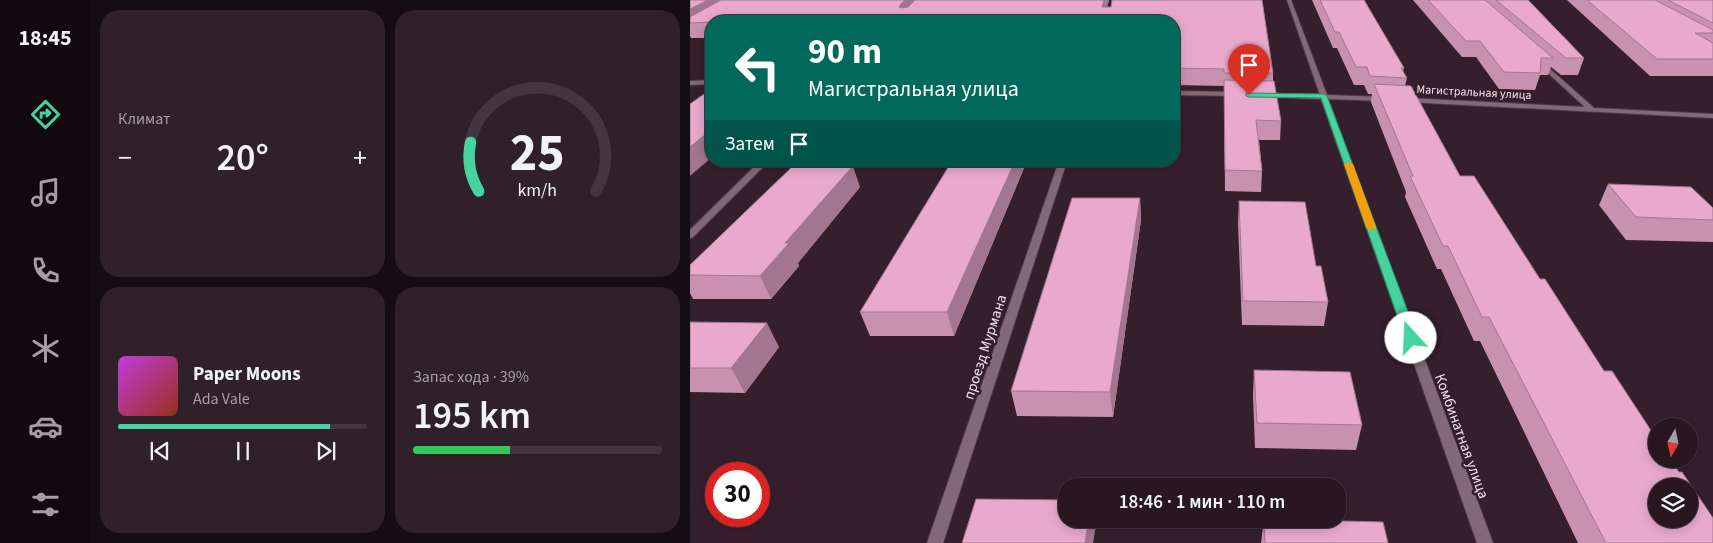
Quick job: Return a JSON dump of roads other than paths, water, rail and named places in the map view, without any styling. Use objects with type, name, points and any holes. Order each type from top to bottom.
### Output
[{"type":"street","name":"Комбинатная улица","points":[[1289,0],[1485,543]]},
{"type":"street","points":[[1535,58],[1591,109]]},
{"type":"street","points":[[690,82],[705,82]]},
{"type":"street","points":[[1180,93],[1244,95]]},
{"type":"street","points":[[1254,95],[1324,96],[1393,100]]},
{"type":"street","name":"Магистральная улица","points":[[1403,100],[1713,116]]},
{"type":"street","points":[[690,235],[760,167]]},
{"type":"street","name":"проезд Мурмана","points":[[935,543],[1061,167]]}]
